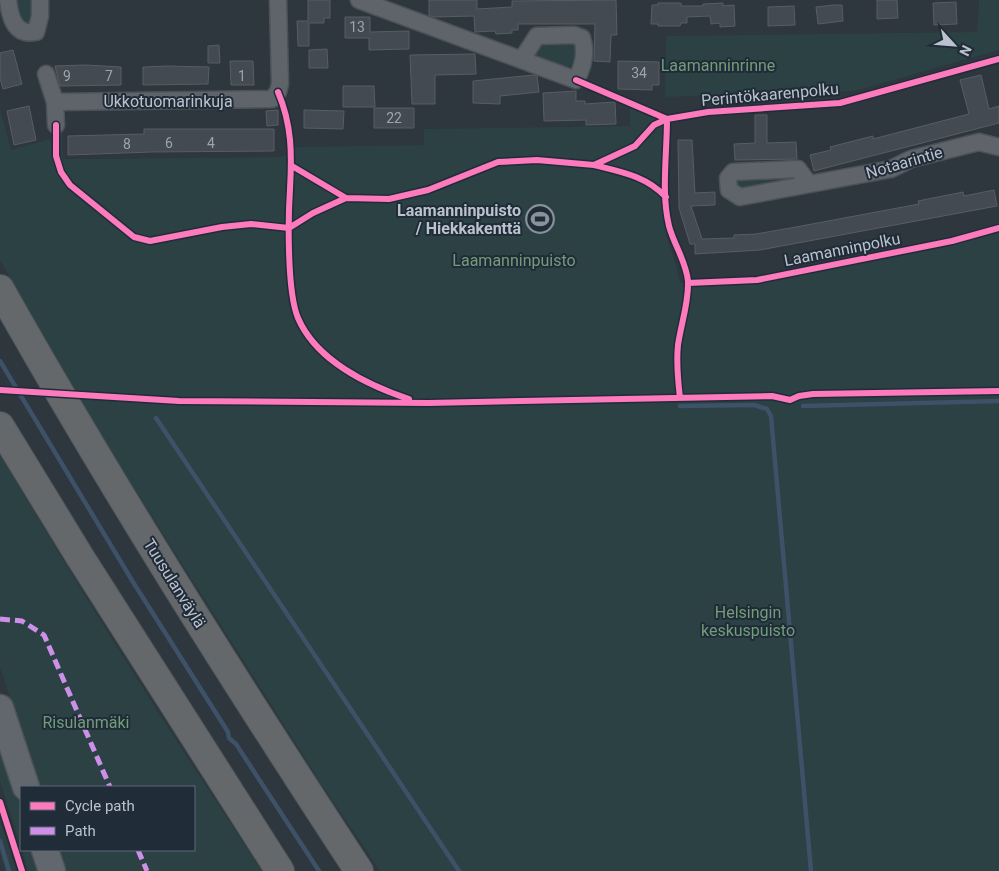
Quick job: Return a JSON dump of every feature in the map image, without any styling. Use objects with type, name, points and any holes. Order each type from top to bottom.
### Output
[{"type":"highway","name":"Tuusulanväylä","points":[[0,289],[134,518],[272,738],[359,871]]},
{"type":"highway","points":[[0,426],[90,574],[280,871]]},
{"type":"main road","points":[[0,708],[26,786]]},
{"type":"main road","points":[[46,851],[52,871]]},
{"type":"street","points":[[8,0],[14,24],[19,30],[28,33],[36,32],[40,16],[40,0]]},
{"type":"street","name":"Ukkotuomarinkuja","points":[[55,102],[272,99],[278,92],[280,71],[278,0]]},
{"type":"street","points":[[359,0],[522,59]]},
{"type":"street","points":[[46,74],[55,102],[56,124]]},
{"type":"street","name":"Notaarintie","points":[[808,184],[891,169],[911,159],[979,142],[999,147]]},
{"type":"green space","points":[[13,0],[35,0],[35,25],[23,27]]},
{"type":"green space","name":"Laamanninrinne","points":[[979,0],[999,0],[999,50],[855,91],[665,97],[666,36],[977,32]]},
{"type":"green space","points":[[537,43],[575,43],[579,52],[574,64],[565,68],[536,59],[534,52]]},
{"type":"green space","name":"Helsingin keskuspuisto","points":[[630,106],[649,114],[663,126],[659,196],[663,208],[664,224],[680,283],[757,280],[952,241],[999,228],[999,871],[380,871],[322,785],[96,428],[0,260],[0,109],[11,150],[51,139],[52,126],[62,126],[63,159],[282,157],[294,147],[424,145],[424,129],[630,126]]},
{"type":"green space","points":[[793,177],[795,179],[740,190],[735,182],[736,180]]},
{"type":"green space","name":"Risulanmäki","points":[[0,454],[128,664],[262,871],[67,871],[60,851],[195,851],[195,786],[39,786],[0,667]]},
{"type":"green space","points":[[0,742],[20,805],[20,845],[0,781]]},
{"type":"green space","points":[[0,820],[16,871],[5,871],[0,853]]},
{"type":"green space","points":[[22,851],[34,851],[41,871],[28,871]]},
{"type":"building","points":[[308,0],[330,0],[330,18],[324,18],[324,23],[309,23],[309,46],[298,46],[297,21],[308,21]]},
{"type":"building","points":[[429,0],[477,0],[477,9],[512,7],[512,1],[616,0],[617,35],[611,35],[610,62],[594,61],[595,24],[518,24],[518,30],[512,30],[512,33],[496,34],[495,31],[475,32],[474,16],[433,17],[429,15]]},
{"type":"building","points":[[877,0],[897,0],[898,18],[877,19]]},
{"type":"building","points":[[956,2],[957,24],[934,25],[933,3]]},
{"type":"building","points":[[658,3],[681,3],[681,6],[703,6],[703,4],[723,3],[723,6],[734,5],[735,26],[720,27],[720,23],[711,24],[710,16],[687,17],[687,23],[681,23],[680,26],[658,26],[658,24],[651,24],[652,5],[658,5]]},
{"type":"building","points":[[842,5],[843,21],[818,24],[816,7]]},
{"type":"building","points":[[794,6],[795,25],[768,26],[768,7]]},
{"type":"building","points":[[345,17],[370,17],[370,32],[409,31],[409,49],[369,50],[369,38],[345,38]]},
{"type":"building","points":[[219,45],[220,63],[208,63],[208,46]]},
{"type":"building","points":[[327,49],[328,68],[309,68],[309,50]]},
{"type":"building","points":[[13,50],[22,84],[3,89],[0,78],[0,53]]},
{"type":"building","points":[[475,54],[476,74],[435,75],[435,104],[412,104],[410,55]]},
{"type":"building","points":[[230,61],[253,61],[254,85],[231,85]]},
{"type":"building","points":[[618,61],[659,62],[659,85],[652,85],[652,90],[618,89]]},
{"type":"building","points":[[55,66],[121,67],[121,85],[60,86]]},
{"type":"building","points":[[143,67],[209,67],[208,84],[143,85]]},
{"type":"building","points":[[981,75],[989,109],[999,106],[999,123],[814,171],[810,155],[831,150],[830,147],[873,136],[873,139],[969,114],[960,80]]},
{"type":"building","points":[[537,76],[539,92],[500,96],[500,104],[473,103],[473,81]]},
{"type":"building","points":[[343,86],[374,86],[375,107],[343,107]]},
{"type":"building","points":[[576,91],[576,101],[585,101],[585,104],[615,102],[616,124],[586,125],[586,120],[544,121],[543,93]]},
{"type":"building","points":[[29,106],[36,140],[14,145],[7,111]]},
{"type":"building","points":[[374,108],[414,108],[414,128],[374,128]]},
{"type":"building","points":[[278,110],[278,125],[267,126],[266,111]]},
{"type":"building","points":[[304,110],[344,111],[343,129],[304,128]]},
{"type":"building","points":[[755,115],[767,115],[767,143],[796,142],[797,159],[735,160],[734,144],[755,143]]},
{"type":"building","points":[[144,129],[274,129],[274,151],[68,155],[68,136],[144,134]]},
{"type":"building","points":[[678,140],[692,140],[695,193],[715,192],[715,205],[691,206],[702,239],[734,238],[734,235],[756,234],[796,227],[919,204],[918,201],[963,192],[964,196],[994,190],[997,206],[760,250],[695,254],[695,244],[690,244],[679,208]]},
{"type":"waterway","points":[[0,361],[133,582],[228,732],[229,738],[236,744],[319,871]]},
{"type":"waterway","points":[[803,406],[999,401]]},
{"type":"waterway","points":[[680,406],[754,405],[767,409],[771,416],[811,871]]},
{"type":"waterway","points":[[156,418],[459,871]]},
{"type":"waterway","points":[[0,841],[9,871]]},
{"type":"marked path","points":[[0,619],[22,621],[44,635],[110,786]]},
{"type":"marked path","points":[[138,851],[147,871]]},
{"type":"cycle path","name":"Perintökaarenpolku","points":[[576,80],[667,119],[708,112],[840,103],[999,59]]},
{"type":"cycle path","points":[[278,92],[283,104],[290,140],[289,255],[294,306],[298,318],[306,333],[317,346],[344,369],[376,386],[409,399]]},
{"type":"cycle path","points":[[292,166],[346,198],[389,199],[428,190],[498,162],[537,160],[594,165],[635,146],[654,125],[667,119],[665,200],[669,226],[685,267],[688,281],[677,352],[680,398]]},
{"type":"cycle path","points":[[56,125],[56,156],[61,172],[70,185],[134,237],[150,241],[222,227],[251,224],[289,228],[313,213],[346,198]]},
{"type":"cycle path","points":[[594,165],[642,179],[666,197]]},
{"type":"cycle path","name":"Laamanninpolku","points":[[688,283],[757,280],[952,241],[999,228]]},
{"type":"cycle path","points":[[0,390],[179,401],[428,403],[772,396],[790,400],[799,396],[813,394],[999,391]]},
{"type":"cycle path","points":[[0,802],[22,871]]},
{"type":"place","name":"Laamanninpuisto / Hiekkakenttä","points":[[540,219]]},
{"type":"park label","name":"Laamanninpuisto","points":[[514,260]]}]
